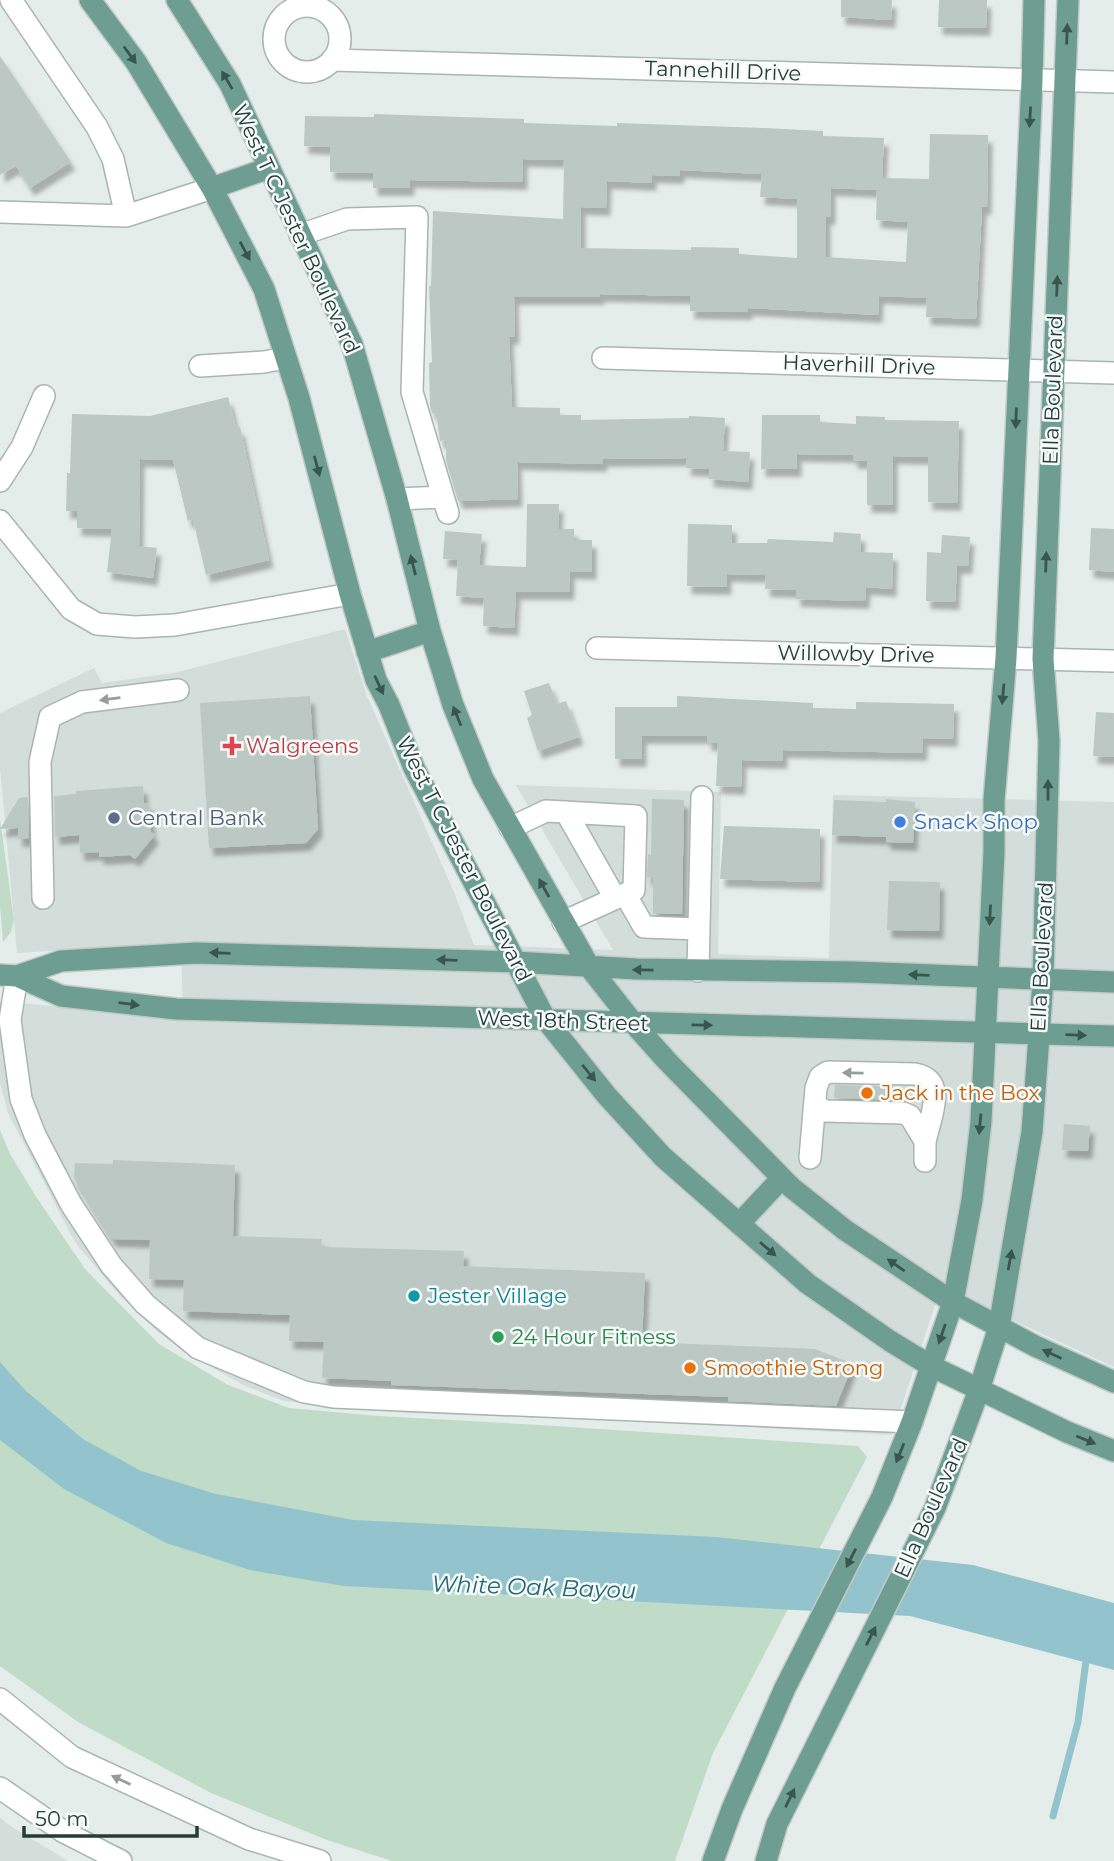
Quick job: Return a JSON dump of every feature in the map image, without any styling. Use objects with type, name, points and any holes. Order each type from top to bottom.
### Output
[{"type":"main road","name":"West T C Jester Boulevard","points":[[90,0],[135,62],[212,188],[264,289],[299,398],[350,594],[376,680],[414,768],[546,1020],[607,1096],[663,1157],[808,1284],[931,1366],[1066,1432],[1114,1451]]},
{"type":"main road","name":"West T C Jester Boulevard","points":[[177,0],[230,85],[352,344],[397,499],[430,631],[463,730],[483,779],[590,968],[634,1024],[781,1180],[845,1230],[953,1302],[999,1328],[1114,1382]]},
{"type":"main road","name":"Ella Boulevard","points":[[713,1861],[732,1809],[785,1689],[882,1497],[912,1422],[953,1302],[972,1200],[981,1121],[994,800],[1006,658],[1034,0]]},
{"type":"main road","name":"Ella Boulevard","points":[[766,1861],[777,1824],[935,1508],[979,1390],[999,1328],[1032,1132],[1043,980],[1049,741],[1043,659],[1069,0]]},
{"type":"main road","points":[[212,188],[269,168]]},
{"type":"main road","points":[[368,652],[430,631]]},
{"type":"main road","points":[[8,976],[61,961],[196,953],[515,962],[590,968],[855,972],[1114,982]]},
{"type":"main road","name":"West 18th Street","points":[[8,976],[61,996],[176,1009],[634,1024],[985,1031],[1114,1037]]},
{"type":"main road","points":[[739,1224],[781,1180]]},
{"type":"street","points":[[11,0],[97,127],[113,159],[126,216]]},
{"type":"street","name":"Tannehill Drive","points":[[332,60],[1114,82]]},
{"type":"street","points":[[0,212],[126,216],[212,188]]},
{"type":"street","points":[[300,235],[347,219],[416,217],[412,392],[445,505],[397,499]]},
{"type":"street","points":[[200,366],[285,358]]},
{"type":"street","name":"Haverhill Drive","points":[[603,358],[1114,373]]},
{"type":"street","points":[[0,481],[22,447],[44,396]]},
{"type":"street","points":[[0,521],[71,609],[97,624],[135,627],[175,625],[350,594]]},
{"type":"street","name":"Willowby Drive","points":[[597,648],[1114,661]]},
{"type":"street","points":[[43,898],[40,762],[50,717],[82,702],[178,690]]},
{"type":"street","points":[[698,971],[702,797]]},
{"type":"street","points":[[510,828],[546,811],[636,816],[634,890],[563,922]]},
{"type":"street","points":[[566,812],[620,896],[644,927],[699,929]]},
{"type":"street","points":[[8,976],[10,1020],[21,1100],[35,1135],[71,1204],[111,1265],[145,1304],[198,1348],[304,1392],[333,1397],[912,1422]]},
{"type":"street","points":[[810,1158],[816,1088],[820,1077],[828,1072],[922,1076],[928,1079],[934,1088],[934,1117],[925,1151],[909,1115],[825,1111],[815,1105]]},
{"type":"street","points":[[0,1699],[72,1758],[249,1839],[307,1859]]},
{"type":"street","points":[[0,1788],[64,1832],[121,1861]]},
{"type":"shaded area","points":[[345,629],[367,696],[454,892],[474,945],[613,950],[516,785],[721,792],[718,954],[829,958],[833,795],[1114,802],[1114,1367],[941,1287],[892,1435],[636,1421],[405,1413],[284,1401],[245,1386],[186,1353],[158,1332],[120,1296],[78,1246],[8,1113],[0,1083],[0,1001],[183,1019],[181,943],[17,953],[0,767],[0,713],[94,668],[102,683],[174,673]]},
{"type":"shaded area","points":[[0,1818],[12,1827],[68,1861],[0,1861]]},
{"type":"green space","points":[[0,819],[14,920],[11,932],[3,942],[0,905]]},
{"type":"green space","points":[[0,1130],[10,1154],[35,1195],[85,1269],[159,1344],[228,1385],[289,1408],[858,1446],[867,1457],[713,1753],[675,1861],[392,1861],[327,1840],[211,1793],[78,1722],[0,1666]]},
{"type":"water","name":"White Oak Bayou","points":[[0,1362],[25,1390],[83,1439],[141,1471],[216,1494],[353,1520],[716,1537],[973,1565],[1114,1603],[1114,1670],[910,1616],[344,1586],[250,1570],[166,1543],[64,1489],[0,1440]]},
{"type":"building","points":[[841,0],[892,0],[891,20],[841,17]]},
{"type":"building","points":[[939,0],[987,0],[986,28],[938,27]]},
{"type":"building","points":[[0,56],[71,162],[30,188],[16,166],[0,175]]},
{"type":"building","points":[[374,114],[524,119],[524,123],[764,128],[823,131],[823,136],[884,138],[882,178],[929,179],[930,134],[988,135],[987,207],[982,207],[976,319],[926,317],[927,298],[879,296],[878,315],[748,308],[748,312],[690,311],[690,296],[600,294],[600,297],[514,297],[515,336],[509,337],[512,407],[560,408],[560,415],[581,415],[581,420],[689,416],[725,418],[723,451],[750,452],[748,482],[709,479],[709,469],[686,468],[687,458],[603,459],[602,464],[517,462],[518,499],[458,501],[446,461],[446,440],[440,441],[436,413],[432,413],[430,406],[429,363],[432,362],[429,286],[433,211],[563,219],[564,160],[523,159],[523,182],[410,180],[410,188],[373,188],[373,173],[330,172],[330,147],[304,146],[305,116],[374,117]],"holes":[[[680,170],[762,174],[760,197],[797,199],[797,258],[739,254],[739,248],[581,248],[581,207],[606,208],[607,181],[652,183],[652,175],[680,176]],[[831,188],[877,190],[876,220],[908,222],[906,262],[826,257],[826,217],[831,217]]]},
{"type":"building","points":[[228,397],[236,428],[240,427],[269,560],[206,575],[193,519],[188,521],[173,460],[140,459],[139,546],[157,548],[153,578],[107,572],[112,529],[77,528],[77,511],[66,511],[72,414],[150,416]]},
{"type":"building","points":[[762,415],[820,415],[820,422],[856,424],[856,416],[885,417],[885,420],[959,421],[957,503],[928,502],[928,457],[893,456],[893,505],[867,505],[867,461],[853,461],[853,455],[797,454],[797,469],[761,469]]},
{"type":"building","points":[[527,504],[559,504],[558,529],[574,529],[574,540],[592,540],[592,572],[570,571],[570,592],[516,592],[514,628],[483,626],[484,598],[456,596],[458,560],[443,559],[445,531],[482,534],[479,565],[526,567]]},
{"type":"building","points":[[688,524],[732,525],[732,543],[767,543],[768,539],[833,542],[834,532],[861,534],[860,552],[893,553],[892,589],[866,587],[865,601],[796,599],[796,590],[765,589],[766,575],[727,574],[727,587],[687,586]]},
{"type":"building","points":[[1091,528],[1114,529],[1114,572],[1089,570]]},
{"type":"building","points":[[942,535],[970,537],[968,566],[957,566],[955,602],[926,601],[927,552],[941,553]]},
{"type":"building","points":[[549,683],[557,704],[566,701],[579,737],[538,751],[527,718],[532,715],[524,691]]},
{"type":"building","name":"Walgreens","points":[[310,696],[318,829],[306,843],[209,848],[200,703]]},
{"type":"building","points":[[677,696],[813,703],[813,708],[856,709],[856,702],[954,704],[953,739],[923,738],[923,753],[783,750],[783,761],[742,760],[741,787],[716,786],[718,743],[707,743],[707,736],[642,736],[642,759],[615,759],[615,707],[677,707]]},
{"type":"building","points":[[1096,712],[1114,713],[1114,757],[1093,756]]},
{"type":"building","name":"Central Bank","points":[[143,786],[144,803],[149,803],[151,832],[155,835],[135,859],[130,855],[99,857],[99,852],[80,853],[79,835],[55,837],[54,796],[76,794],[76,791]]},
{"type":"building","points":[[28,797],[29,838],[18,839],[18,828],[0,829],[19,798]]},
{"type":"building","points":[[652,799],[684,800],[682,914],[653,914],[653,877],[647,877],[648,854],[651,855]]},
{"type":"building","points":[[886,799],[915,802],[913,843],[886,842],[886,837],[832,835],[834,800],[886,802]]},
{"type":"building","points":[[724,826],[820,829],[819,882],[720,879]]},
{"type":"building","points":[[889,881],[940,882],[939,931],[887,930]]},
{"type":"building","name":"Jack in the Box","points":[[835,1085],[900,1087],[900,1100],[834,1098]]},
{"type":"building","points":[[1064,1124],[1090,1126],[1088,1151],[1062,1150]]},
{"type":"building","name":"Jester Village","points":[[113,1160],[235,1165],[233,1236],[322,1239],[321,1247],[464,1251],[463,1266],[645,1273],[642,1342],[815,1349],[853,1364],[836,1406],[728,1401],[728,1397],[391,1385],[391,1381],[322,1378],[324,1342],[289,1341],[290,1315],[183,1311],[184,1280],[149,1279],[150,1240],[112,1239],[74,1178],[75,1163],[113,1164]]},
{"type":"waterway","points":[[1053,1816],[1078,1722],[1087,1653]]},
{"type":"place","name":"Walgreens","points":[[232,746]]},
{"type":"place","name":"Central Bank","points":[[114,818]]},
{"type":"place","name":"Snack Shop","points":[[900,822]]},
{"type":"place","name":"Jack in the Box","points":[[867,1093]]},
{"type":"place","name":"Jester Village","points":[[414,1296]]},
{"type":"place","name":"24 Hour Fitness","points":[[498,1337]]},
{"type":"place","name":"Smoothie Strong","points":[[690,1368]]}]
